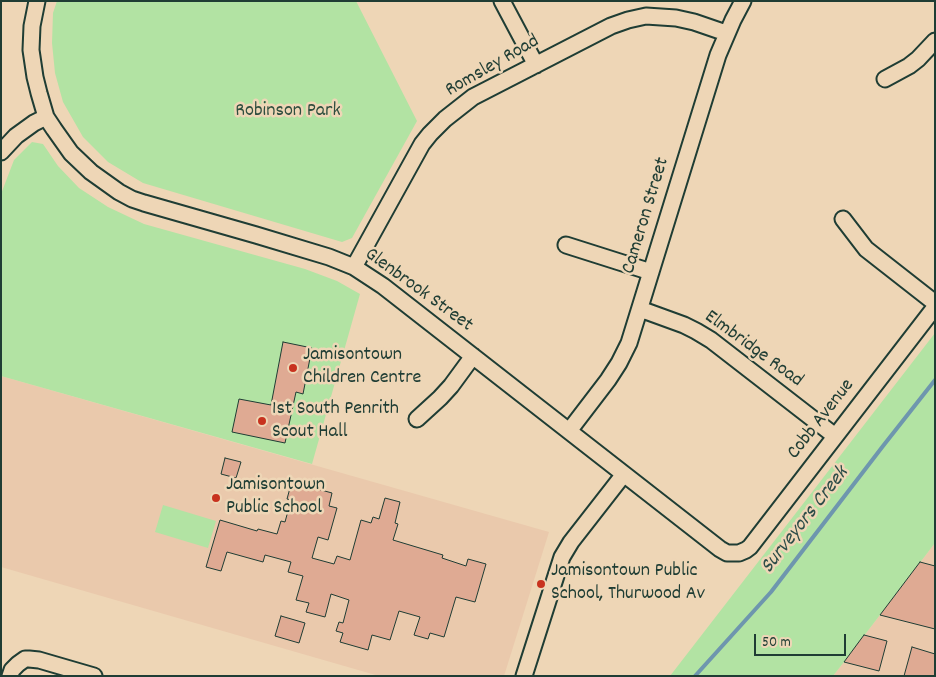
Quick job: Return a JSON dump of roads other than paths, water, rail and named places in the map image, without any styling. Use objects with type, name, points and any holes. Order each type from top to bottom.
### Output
[{"type":"street","name":"Glenbrook Street","points":[[37,1],[32,26],[31,50],[34,77],[46,117],[71,153],[110,187],[132,199],[155,207],[329,257],[354,267],[383,286],[720,549],[730,553],[739,553]]},
{"type":"street","points":[[502,1],[536,65]]},
{"type":"street","name":"Cameron Street","points":[[569,431],[608,380],[629,343],[718,55],[726,33],[743,1]]},
{"type":"street","name":"Romsley Road","points":[[354,267],[416,155],[430,134],[445,118],[473,97],[611,26],[628,20],[655,16],[676,18],[726,33]]},
{"type":"street","points":[[885,79],[909,66],[935,41]]},
{"type":"street","points":[[1,152],[20,132],[46,117]]},
{"type":"street","points":[[843,218],[866,249],[935,303]]},
{"type":"street","points":[[566,245],[651,272]]},
{"type":"street","name":"Cobb Avenue","points":[[739,553],[750,546],[935,307]]},
{"type":"street","name":"Elmbridge Road","points":[[640,309],[684,325],[711,340],[835,436]]},
{"type":"street","points":[[417,419],[451,386],[473,356]]},
{"type":"street","points":[[524,676],[562,557],[571,542],[624,474]]},
{"type":"street","points":[[10,676],[12,670],[25,659],[39,660],[94,676]]},
{"type":"waterway","name":"Surveyors Creek","points":[[695,676],[771,592],[935,380]]},
{"type":"place","name":"Jamisontown Children Centre","points":[[293,368]]},
{"type":"place","name":"1st South Penrith Scout Hall","points":[[262,421]]},
{"type":"place","name":"Jamisontown Public School","points":[[216,498]]},
{"type":"place","name":"Jamisontown Public School, Thurwood Av","points":[[541,584]]},
{"type":"park label","name":"Robinson Park","points":[[288,112]]}]
